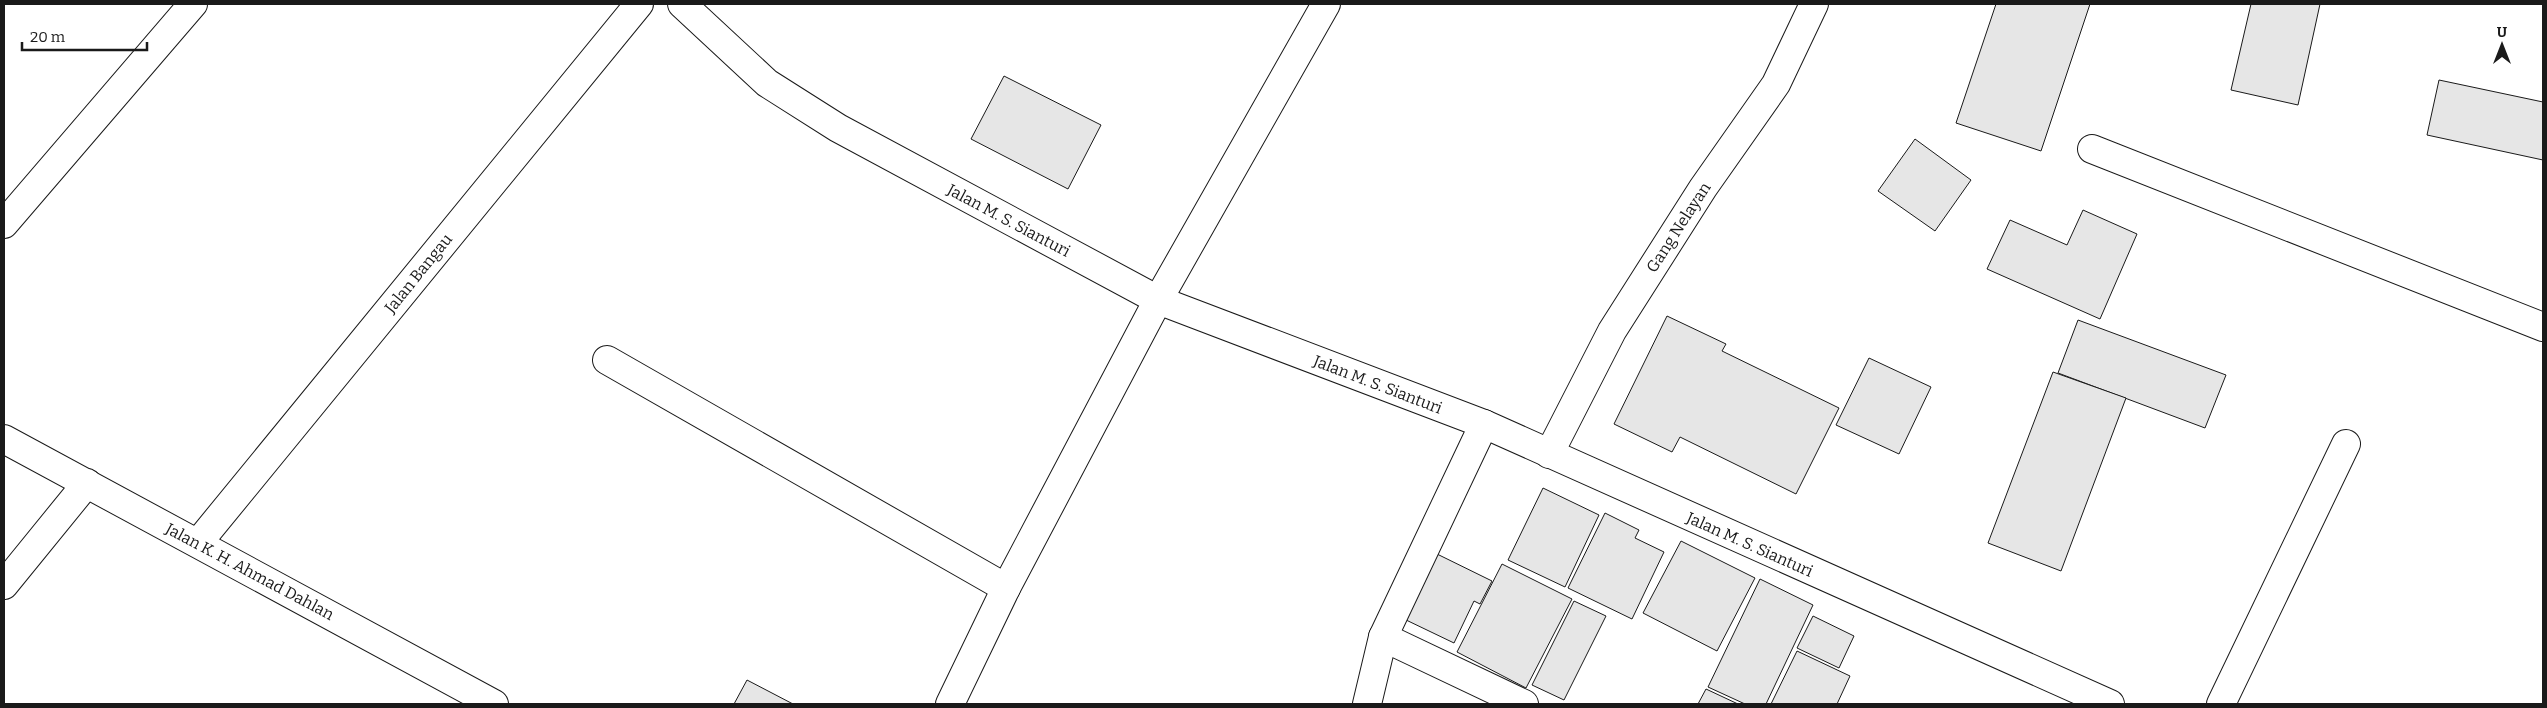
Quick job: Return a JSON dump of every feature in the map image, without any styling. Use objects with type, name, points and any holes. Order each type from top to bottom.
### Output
[{"type":"street","points":[[4,224],[192,4]]},
{"type":"street","name":"Jalan Bangau","points":[[198,543],[639,4]]},
{"type":"street","name":"Jalan M. S. Sianturi","points":[[682,4],[767,83],[838,128],[1158,300],[1484,424],[2110,704]]},
{"type":"street","points":[[950,704],[1006,588],[1158,300],[1326,4]]},
{"type":"street","name":"Gang Nelayan","points":[[1549,454],[1612,331],[1703,188],[1776,84],[1814,4]]},
{"type":"street","points":[[2092,149],[2543,327]]},
{"type":"street","points":[[607,360],[1006,588]]},
{"type":"street","points":[[1367,704],[1384,637],[1484,424]]},
{"type":"street","name":"Jalan K. H. Ahmad Dahlan","points":[[4,439],[494,704]]},
{"type":"street","points":[[2221,704],[2346,444]]},
{"type":"street","points":[[4,585],[87,483]]},
{"type":"street","points":[[1384,637],[1524,704]]},
{"type":"building","points":[[1996,4],[2090,4],[2041,151],[1956,123]]},
{"type":"building","points":[[2251,4],[2320,4],[2298,105],[2231,90]]},
{"type":"building","points":[[1004,76],[1101,125],[1068,189],[971,139]]},
{"type":"building","points":[[2439,80],[2543,102],[2543,160],[2427,135]]},
{"type":"building","points":[[1915,139],[1971,180],[1935,231],[1878,191]]},
{"type":"building","points":[[2083,210],[2137,234],[2100,319],[1987,269],[2010,220],[2067,245]]},
{"type":"building","points":[[1667,316],[1726,344],[1722,351],[1839,408],[1796,494],[1680,437],[1672,452],[1614,424]]},
{"type":"building","points":[[2078,320],[2226,375],[2205,428],[2058,373]]},
{"type":"building","points":[[1869,358],[1931,387],[1899,454],[1836,425]]},
{"type":"building","points":[[2053,372],[2126,398],[2061,571],[1988,543]]},
{"type":"building","points":[[1543,488],[1599,515],[1565,587],[1508,560]]},
{"type":"building","points":[[1605,513],[1639,530],[1635,538],[1664,552],[1632,619],[1568,588]]},
{"type":"building","points":[[1681,541],[1755,578],[1717,651],[1643,613]]},
{"type":"building","points":[[1437,554],[1492,581],[1480,604],[1474,601],[1454,643],[1404,619]]},
{"type":"building","points":[[1502,564],[1572,599],[1526,688],[1457,652]]},
{"type":"building","points":[[1760,579],[1813,605],[1766,704],[1745,704],[1708,687]]},
{"type":"building","points":[[1574,601],[1606,616],[1564,700],[1532,685]]},
{"type":"building","points":[[1813,616],[1854,636],[1839,668],[1797,648]]},
{"type":"building","points":[[1797,651],[1850,676],[1837,704],[1771,704]]},
{"type":"building","points":[[747,680],[793,704],[734,704]]},
{"type":"building","points":[[1706,689],[1738,704],[1698,704]]}]
